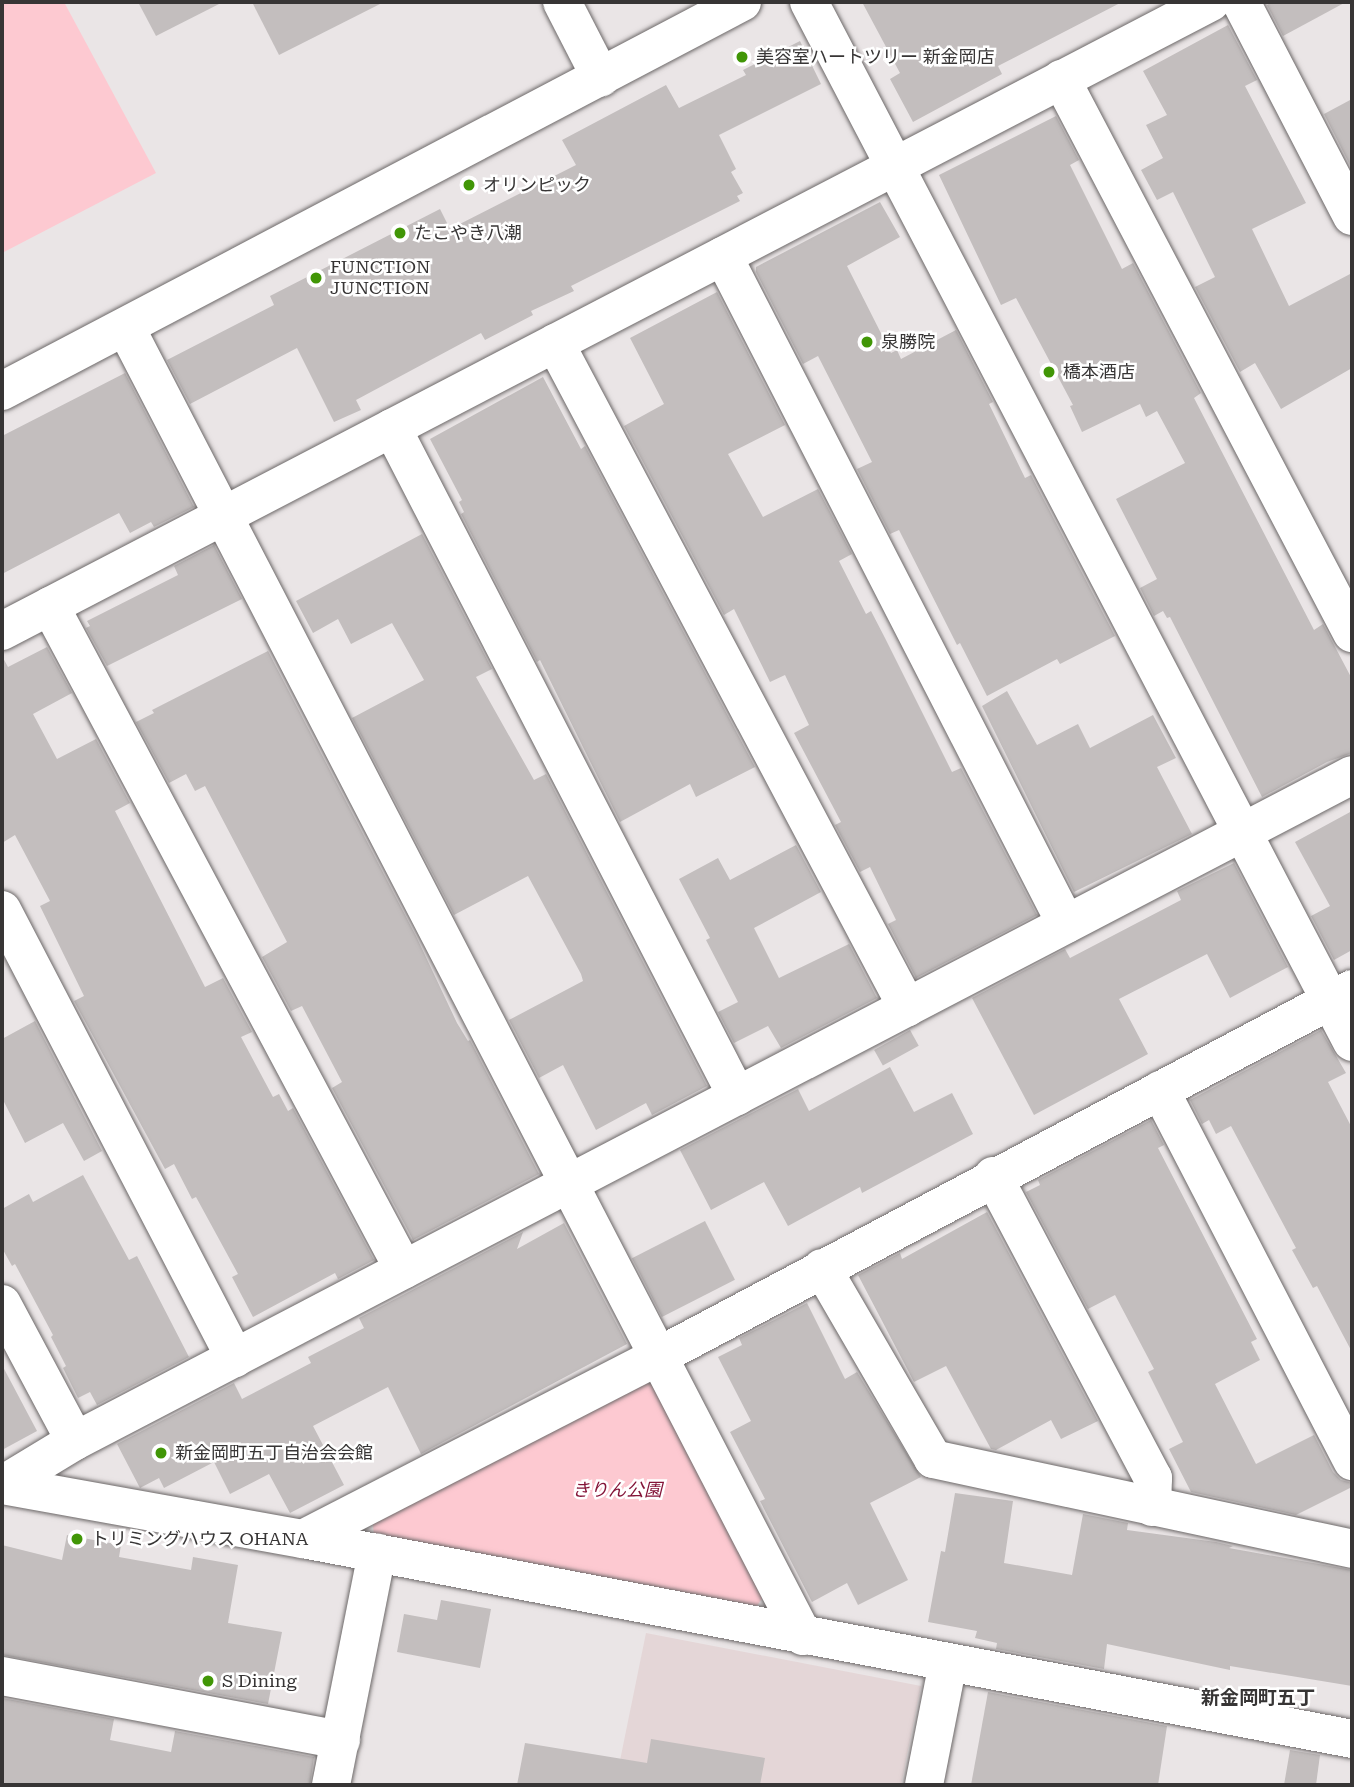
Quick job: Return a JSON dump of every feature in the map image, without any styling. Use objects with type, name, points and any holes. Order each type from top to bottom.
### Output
[{"type":"street","points":[[562,2],[601,78]]},
{"type":"street","points":[[2,391],[742,2]]},
{"type":"street","points":[[809,2],[896,163],[1242,832],[1341,994],[1352,1042]]},
{"type":"street","points":[[2,631],[723,256],[896,163],[1211,2]]},
{"type":"street","points":[[1241,2],[1352,216]]},
{"type":"street","points":[[1062,79],[1352,633]]},
{"type":"street","points":[[723,256],[1066,924]]},
{"type":"street","points":[[126,328],[803,1636]]},
{"type":"street","points":[[555,343],[906,1007]]},
{"type":"street","points":[[392,428],[737,1097]]},
{"type":"street","points":[[50,606],[404,1270]]},
{"type":"street","points":[[2,1485],[75,1441],[571,1185],[1352,775]]},
{"type":"street","points":[[2,910],[235,1358]]},
{"type":"street","points":[[303,1539],[659,1356],[993,1176],[1341,994]]},
{"type":"street","points":[[1160,1090],[1352,1461]]},
{"type":"street","points":[[993,1176],[1153,1478],[1152,1507]]},
{"type":"street","points":[[822,1268],[933,1459],[1352,1549]]},
{"type":"street","points":[[2,1304],[75,1441]]},
{"type":"street","points":[[2,1485],[303,1539],[1352,1739]]},
{"type":"street","points":[[331,1785],[377,1553]]},
{"type":"street","points":[[924,1785],[948,1663]]},
{"type":"street","points":[[2,1676],[341,1740]]},
{"type":"shaded area","points":[[646,1633],[921,1686],[901,1785],[615,1785]]},
{"type":"green space","points":[[2,2],[64,2],[156,173],[2,253]]},
{"type":"green space","name":"きりん公園","points":[[652,1380],[768,1589],[757,1606],[374,1534],[372,1518]]},
{"type":"building","points":[[138,2],[223,2],[156,36]]},
{"type":"building","points":[[252,2],[384,2],[279,55]]},
{"type":"building","points":[[862,2],[1122,2],[998,66],[1002,74],[913,122],[890,79],[900,73]]},
{"type":"building","points":[[1272,2],[1346,2],[1283,36],[1267,5]]},
{"type":"building","points":[[1228,25],[1257,80],[1245,86],[1306,203],[1252,229],[1289,306],[1352,273],[1352,368],[1281,409],[1255,363],[1240,372],[1195,287],[1215,277],[1173,192],[1157,200],[1141,170],[1163,158],[1146,125],[1167,115],[1143,71]]},
{"type":"building","points":[[800,41],[821,84],[719,135],[736,169],[731,172],[743,193],[737,196],[740,201],[571,286],[574,291],[531,311],[533,315],[485,340],[481,333],[356,400],[361,410],[334,422],[297,348],[190,404],[167,360],[274,305],[270,296],[440,209],[450,229],[576,165],[562,140],[666,85],[679,108],[746,75],[743,70]]},
{"type":"building","points":[[1352,99],[1352,169],[1324,114]]},
{"type":"building","points":[[1056,116],[1079,160],[1070,165],[1122,269],[1133,263],[1201,393],[1194,398],[1314,630],[1323,624],[1352,679],[1352,753],[1327,762],[1262,797],[1170,617],[1167,618],[1163,611],[1154,616],[1140,588],[1157,579],[1116,499],[1185,463],[1157,411],[1146,417],[1140,404],[1082,432],[1070,406],[1073,405],[1016,298],[1001,305],[939,175]]},
{"type":"building","points":[[880,202],[900,237],[847,266],[891,353],[897,350],[901,359],[956,330],[993,402],[989,404],[1025,478],[1031,475],[1115,636],[1060,664],[1057,659],[987,696],[960,643],[957,645],[899,530],[890,534],[857,469],[872,462],[818,356],[803,364],[756,272],[756,267]]},
{"type":"building","points":[[717,292],[785,425],[728,454],[763,517],[818,489],[852,554],[839,561],[866,614],[871,611],[952,772],[961,768],[1037,915],[916,978],[888,924],[896,920],[870,867],[860,872],[835,825],[841,822],[794,733],[809,725],[785,675],[770,682],[734,609],[724,615],[624,426],[664,404],[630,338]]},
{"type":"building","points":[[125,373],[194,507],[154,527],[151,522],[130,533],[119,513],[2,574],[2,436]]},
{"type":"building","points":[[543,377],[581,449],[585,446],[755,767],[696,797],[690,784],[620,822],[540,660],[537,662],[461,514],[464,512],[459,502],[462,500],[430,439]]},
{"type":"building","points":[[422,534],[492,669],[476,677],[534,780],[546,774],[707,1086],[652,1115],[646,1103],[596,1130],[563,1065],[539,1078],[509,1020],[583,981],[581,974],[528,876],[454,915],[352,718],[424,680],[392,623],[351,644],[338,619],[313,633],[296,601]]},
{"type":"building","points":[[214,545],[242,599],[107,666],[86,628],[90,626],[87,621],[178,575],[174,566]]},
{"type":"building","points":[[47,647],[72,693],[33,714],[57,759],[96,739],[130,803],[115,811],[205,987],[223,978],[252,1032],[241,1037],[273,1097],[279,1094],[288,1111],[293,1108],[374,1260],[338,1279],[335,1273],[253,1317],[232,1277],[238,1274],[196,1197],[192,1199],[174,1164],[165,1169],[74,1001],[84,996],[40,906],[50,901],[15,835],[2,843],[2,656],[8,667]]},
{"type":"building","points":[[268,651],[416,936],[457,1023],[468,1041],[470,1040],[539,1174],[413,1240],[332,1088],[342,1082],[302,1006],[291,1011],[262,957],[287,942],[205,786],[195,791],[186,774],[169,783],[136,722],[154,713],[152,710]]},
{"type":"building","points":[[1007,691],[1037,745],[1078,724],[1090,748],[1153,715],[1176,758],[1157,767],[1192,834],[1074,892],[982,706]]},
{"type":"building","points":[[1352,811],[1352,950],[1334,960],[1311,916],[1330,906],[1295,842]]},
{"type":"building","points":[[796,845],[821,892],[754,928],[779,978],[849,944],[877,998],[781,1048],[768,1026],[734,1043],[718,1012],[738,1002],[706,940],[710,938],[679,879],[718,858],[730,880]]},
{"type":"building","points":[[1234,863],[1288,967],[1230,998],[1207,954],[1119,999],[1148,1054],[1034,1115],[972,998],[1065,949],[1070,958],[1181,900],[1177,891]]},
{"type":"building","points":[[35,1021],[102,1151],[84,1161],[63,1123],[25,1143],[2,1098],[2,1039]]},
{"type":"building","points":[[910,1030],[919,1046],[883,1066],[874,1050]]},
{"type":"building","points":[[1321,1030],[1346,1073],[1328,1082],[1352,1128],[1352,1352],[1317,1286],[1313,1288],[1292,1250],[1296,1248],[1231,1126],[1216,1134],[1209,1120],[1202,1124],[1190,1100]]},
{"type":"building","points":[[890,1067],[914,1112],[952,1093],[973,1134],[862,1193],[860,1187],[788,1226],[764,1182],[711,1210],[680,1150],[798,1089],[809,1111]]},
{"type":"building","points":[[1151,1120],[1164,1145],[1158,1148],[1257,1339],[1251,1342],[1260,1360],[1215,1384],[1256,1464],[1314,1435],[1333,1472],[1341,1480],[1352,1483],[1352,1487],[1296,1515],[1191,1492],[1169,1449],[1183,1442],[1148,1372],[1154,1369],[1115,1295],[1088,1309],[1026,1192],[1040,1185],[1038,1180]]},
{"type":"building","points":[[83,1175],[129,1260],[137,1256],[189,1357],[97,1405],[90,1392],[78,1398],[63,1368],[66,1366],[51,1337],[53,1335],[15,1264],[12,1266],[2,1248],[2,1209],[29,1194],[33,1202]]},
{"type":"building","points":[[987,1212],[1098,1421],[1061,1439],[1051,1420],[996,1450],[991,1449],[946,1366],[914,1382],[858,1275],[900,1253],[902,1259]]},
{"type":"building","points":[[705,1221],[735,1280],[662,1317],[632,1258]]},
{"type":"building","points":[[564,1223],[627,1344],[421,1454],[388,1387],[313,1426],[344,1485],[290,1513],[269,1474],[230,1494],[214,1462],[164,1488],[159,1478],[140,1488],[117,1444],[234,1383],[242,1399],[311,1363],[308,1357],[364,1328],[359,1318],[523,1232],[517,1249]]},
{"type":"building","points":[[807,1303],[845,1379],[857,1372],[921,1477],[870,1503],[908,1580],[858,1605],[847,1583],[812,1602],[760,1501],[765,1499],[730,1432],[751,1421],[718,1357],[742,1345],[739,1338]]},
{"type":"building","points":[[2,1365],[37,1431],[2,1450]]},
{"type":"building","points":[[955,1493],[1013,1501],[1004,1563],[1072,1575],[1083,1514],[1128,1523],[1127,1530],[1216,1542],[1233,1546],[1229,1548],[1352,1570],[1352,1686],[1230,1666],[1230,1670],[1107,1644],[1104,1669],[996,1649],[997,1643],[975,1638],[977,1631],[928,1622],[941,1551],[945,1552]]},
{"type":"building","points":[[67,1535],[121,1545],[119,1557],[191,1570],[193,1557],[238,1565],[228,1623],[282,1632],[268,1704],[2,1655],[2,1545],[62,1560]]},
{"type":"building","points":[[441,1600],[491,1609],[480,1668],[397,1652],[404,1614],[437,1620]]},
{"type":"building","points":[[988,1692],[1167,1726],[1158,1785],[971,1785]]},
{"type":"building","points":[[2,1698],[114,1719],[110,1740],[171,1752],[175,1731],[314,1757],[310,1785],[2,1785]]},
{"type":"building","points":[[651,1739],[765,1758],[760,1785],[517,1785],[525,1743],[647,1763]]},
{"type":"building","points":[[1290,1750],[1320,1755],[1316,1785],[1284,1785]]},
{"type":"place","name":"美容室ハートツリー 新金岡店","points":[[742,57]]},
{"type":"place","name":"オリンピック","points":[[469,185]]},
{"type":"place","name":"たこやき八潮","points":[[400,233]]},
{"type":"place","name":"FUNCTION JUNCTION","points":[[316,278]]},
{"type":"place","name":"泉勝院","points":[[867,342]]},
{"type":"place","name":"橋本酒店","points":[[1049,372]]},
{"type":"place","name":"新金岡町五丁自治会会館","points":[[161,1453]]},
{"type":"place","name":"トリミングハウス OHANA","points":[[77,1539]]},
{"type":"place","name":"S Dining","points":[[208,1681]]},
{"type":"district","name":"新金岡町五丁","points":[[1258,1698]]}]
